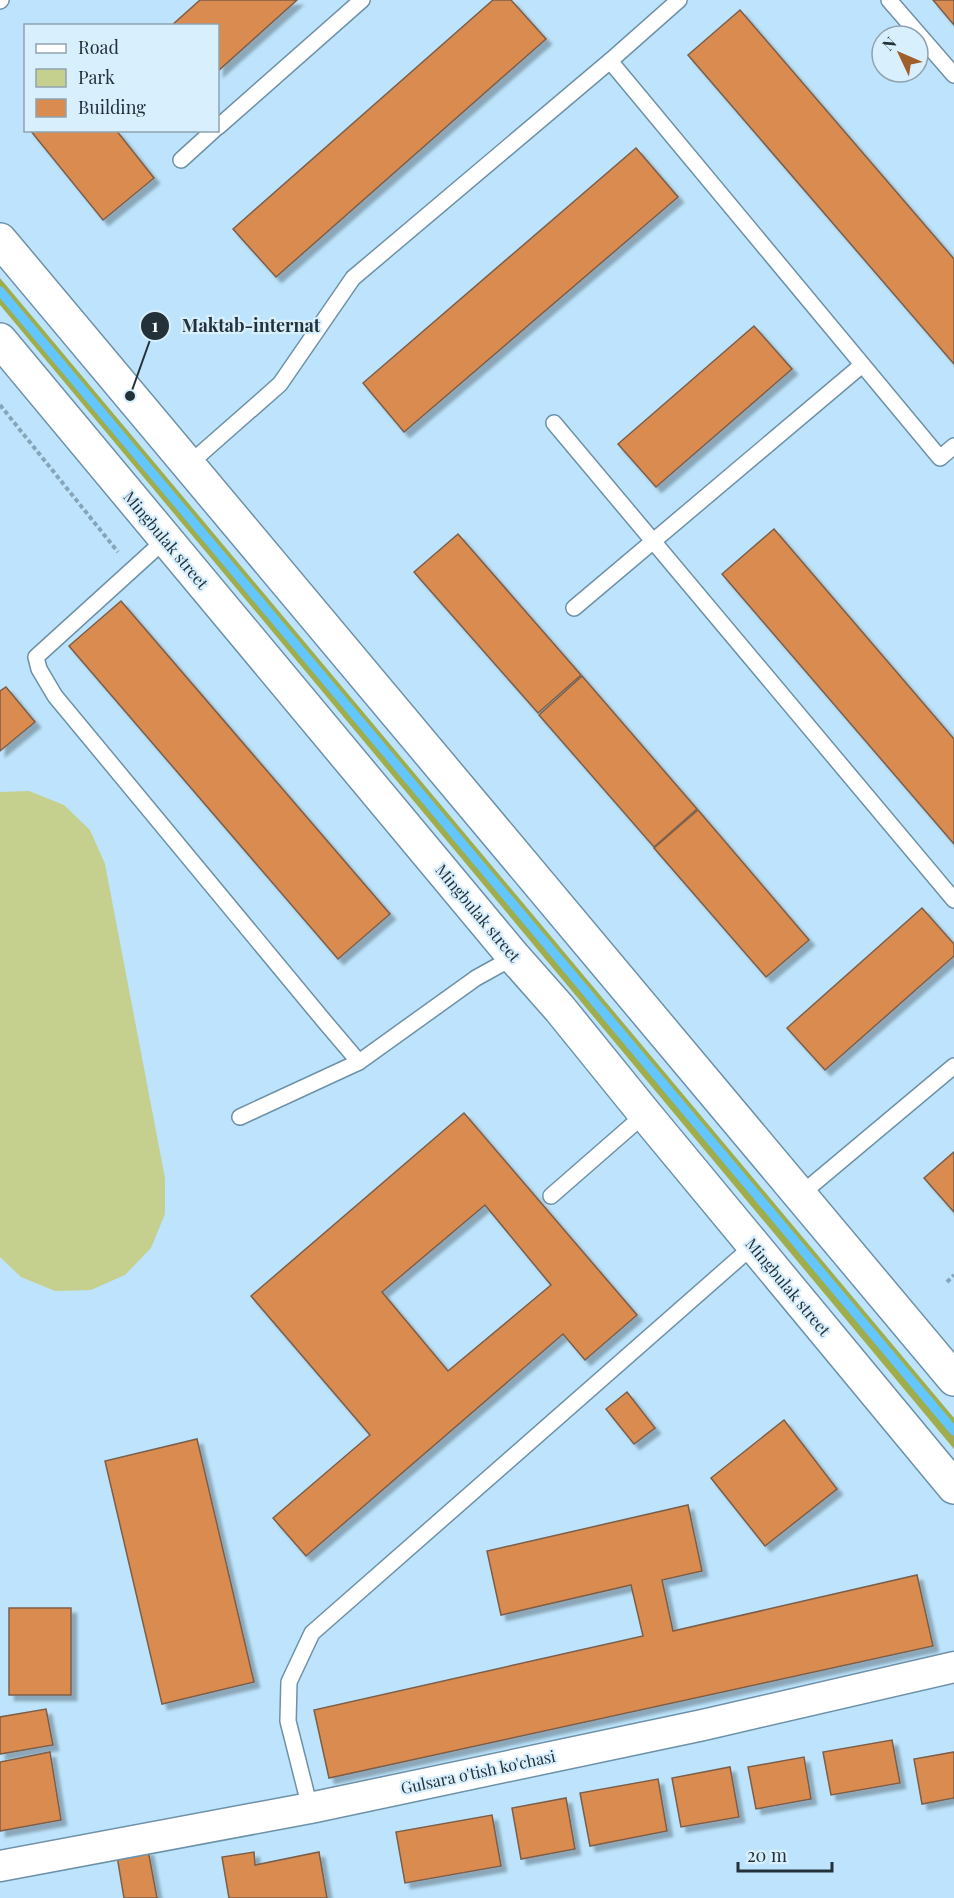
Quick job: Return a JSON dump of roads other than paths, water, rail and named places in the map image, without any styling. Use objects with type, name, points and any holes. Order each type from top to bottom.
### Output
[{"type":"main road","points":[[0,240],[954,1379]]},
{"type":"main road","name":"Mingbulak street","points":[[0,340],[514,957],[560,1009],[954,1487]]},
{"type":"street","name":"Gulsara o'tish ko'chasi","points":[[0,1866],[310,1808],[703,1725],[954,1667]]},
{"type":"lane","points":[[219,126],[362,0]]},
{"type":"lane","points":[[188,465],[280,384],[353,278],[679,0]]},
{"type":"lane","points":[[890,0],[954,75]]},
{"type":"lane","points":[[610,61],[940,458],[954,446]]},
{"type":"lane","points":[[181,160],[212,132]]},
{"type":"lane","points":[[574,608],[862,365]]},
{"type":"lane","points":[[554,423],[954,900]]},
{"type":"lane","points":[[166,539],[36,657],[39,669],[55,696],[359,1062]]},
{"type":"lane","points":[[240,1117],[359,1062],[476,978],[514,957]]},
{"type":"lane","points":[[800,1195],[954,1066]]},
{"type":"lane","points":[[551,1196],[645,1114]]},
{"type":"lane","points":[[310,1808],[288,1721],[289,1682],[312,1633],[754,1245]]},
{"type":"waterway","points":[[0,291],[954,1431]]},
{"type":"place","name":"Maktab-internat","points":[[130,396]]}]
